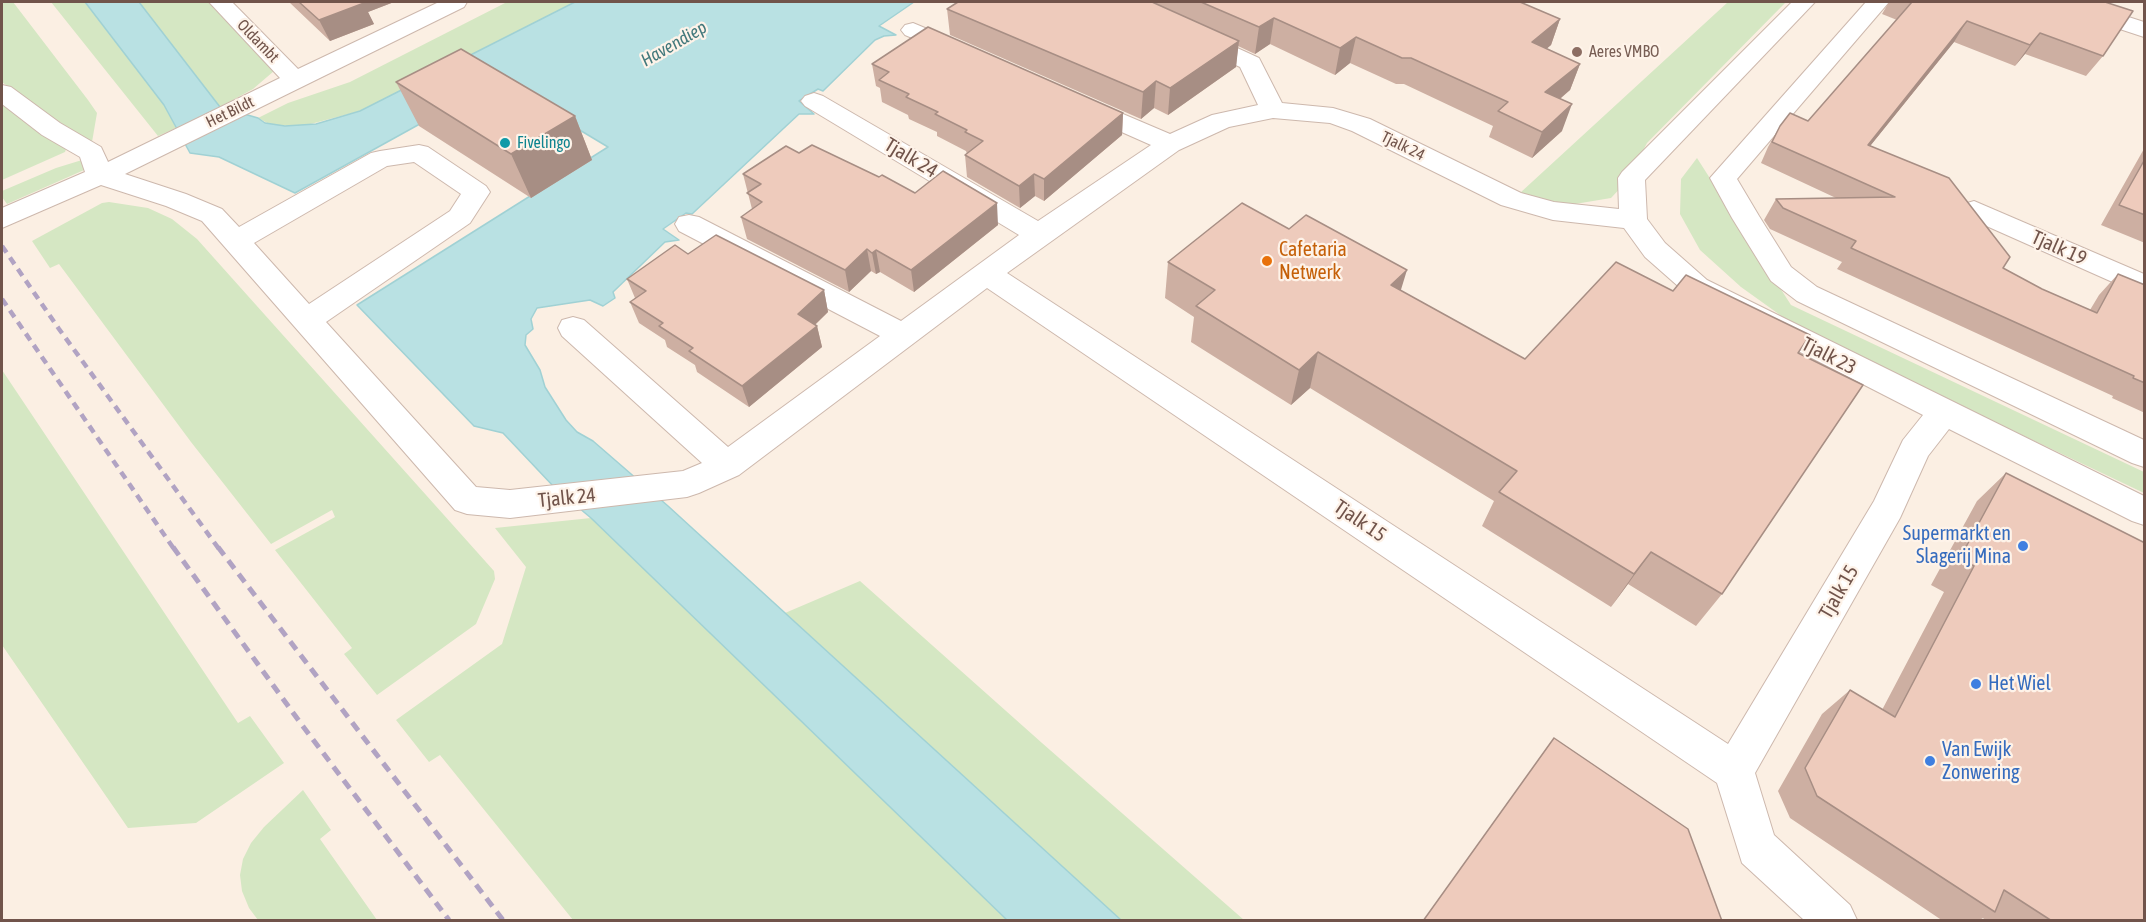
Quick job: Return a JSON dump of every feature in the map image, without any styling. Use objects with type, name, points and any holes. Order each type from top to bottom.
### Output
[{"type":"street","name":"Oldambt","points":[[220,2],[295,80]]},
{"type":"street","name":"Het Bildt","points":[[2,219],[159,149],[174,139],[456,2]]},
{"type":"street","points":[[1120,2],[1250,63],[1274,110]]},
{"type":"street","points":[[1633,220],[1631,178],[1804,2]]},
{"type":"street","points":[[1878,2],[1723,178],[1746,218],[1781,274],[1807,294],[2145,454]]},
{"type":"street","points":[[2061,2],[2145,30]]},
{"type":"street","points":[[913,30],[977,59]]},
{"type":"street","points":[[2,92],[51,129],[92,153],[99,175],[176,200],[212,215],[306,321],[460,217],[476,192],[419,153],[380,159],[236,241]]},
{"type":"street","points":[[1063,97],[1170,144]]},
{"type":"street","name":"Tjalk 24","points":[[814,101],[1039,234]]},
{"type":"street","name":"Tjalk 24","points":[[306,321],[467,500],[510,504],[687,484],[727,466],[901,334],[1039,234],[1170,144],[1221,121],[1274,110],[1333,116],[1361,125],[1511,199],[1553,211],[1633,220]]},
{"type":"street","name":"Tjalk 19","points":[[1974,210],[2145,286]]},
{"type":"street","name":"Tjalk 23","points":[[1633,220],[1655,250],[1697,287],[1943,413],[2145,511]]},
{"type":"street","points":[[689,224],[901,334]]},
{"type":"street","name":"Tjalk 15","points":[[986,273],[1734,771],[1888,508],[1915,449],[1943,413]]},
{"type":"street","points":[[573,328],[727,466]]},
{"type":"street","points":[[1734,771],[1756,848],[1835,921]]},
{"type":"green space","points":[[2,2],[13,2],[97,113],[92,142],[59,125],[2,82]]},
{"type":"green space","points":[[51,2],[85,2],[164,105],[176,128],[158,136]]},
{"type":"green space","points":[[139,2],[208,2],[274,71],[253,89],[220,107]]},
{"type":"green space","points":[[507,2],[575,2],[360,111],[303,126],[271,125],[258,118],[288,103],[350,82]]},
{"type":"green space","points":[[1728,2],[1786,2],[1647,143],[1627,181],[1611,198],[1569,205],[1520,193]]},
{"type":"green space","points":[[2,101],[63,146],[66,149],[65,152],[2,180]]},
{"type":"green space","points":[[1697,158],[1791,305],[2144,472],[2144,493],[1801,330],[1741,287],[1700,250],[1680,214],[1681,179]]},
{"type":"green space","points":[[82,160],[91,167],[7,204],[2,197],[2,191],[56,168]]},
{"type":"green space","points":[[102,203],[148,208],[172,219],[197,239],[494,571],[495,579],[476,624],[377,695],[344,654],[352,648],[275,550],[335,517],[332,510],[271,544],[191,442],[59,264],[50,268],[32,241]]},
{"type":"green space","points":[[2,370],[238,723],[250,716],[284,763],[196,823],[128,828],[2,645]]},
{"type":"green space","points":[[591,518],[1007,920],[573,920],[440,755],[429,762],[396,720],[502,644],[526,567],[495,528]]},
{"type":"green space","points":[[860,581],[1244,920],[1121,920],[785,613]]},
{"type":"green space","points":[[303,790],[331,830],[320,839],[377,920],[258,920],[249,908],[242,891],[240,875],[243,859],[251,843],[264,827]]},
{"type":"water","name":"Havendiep","points":[[85,2],[139,2],[220,107],[258,118],[265,123],[285,126],[316,124],[360,111],[575,2],[914,2],[879,26],[896,35],[884,36],[875,40],[823,91],[818,89],[799,101],[814,114],[799,114],[692,214],[686,213],[663,229],[679,240],[665,242],[613,292],[615,298],[603,306],[590,300],[537,308],[531,319],[533,329],[526,335],[525,345],[540,370],[545,387],[566,420],[577,432],[593,441],[668,506],[1121,920],[1007,920],[591,518],[554,487],[503,433],[474,426],[357,305],[608,147],[493,78],[427,120],[295,193],[219,157],[190,153],[164,105]]},
{"type":"building","points":[[299,2],[362,2],[364,3],[319,20]]},
{"type":"building","points":[[958,2],[1152,2],[1239,41],[1170,88],[1156,81],[1143,92],[947,9]]},
{"type":"building","points":[[1201,2],[1520,2],[1560,19],[1532,42],[1580,64],[1545,92],[1572,104],[1542,132],[1498,111],[1508,102],[1411,58],[1402,58],[1356,37],[1340,48],[1274,18],[1259,27]]},
{"type":"building","points":[[1912,2],[2105,2],[2133,11],[2103,56],[2040,33],[2030,45],[1967,21],[1868,145],[1949,178],[2010,257],[2003,268],[2042,289],[2097,313],[2118,274],[2145,285],[2145,383],[1851,248],[1856,241],[1783,208],[1776,199],[1895,197],[1772,142],[1790,113],[1808,121]]},
{"type":"building","points":[[928,27],[1123,113],[1044,179],[1034,174],[1019,186],[965,155],[983,141],[935,114],[938,112],[906,97],[909,94],[879,80],[889,72],[872,64]]},
{"type":"building","points":[[461,49],[575,116],[511,154],[396,82]]},
{"type":"building","points":[[812,145],[879,177],[882,175],[915,193],[943,171],[997,203],[911,270],[876,250],[872,253],[867,249],[845,270],[741,217],[762,202],[747,193],[761,184],[743,174],[786,146],[799,153]]},
{"type":"building","points":[[2145,159],[2145,215],[2119,205]]},
{"type":"building","points":[[1242,203],[1289,229],[1306,215],[1407,270],[1391,285],[1525,359],[1616,262],[1673,291],[1686,275],[1810,335],[1798,353],[1863,385],[1722,594],[1651,552],[1634,574],[1499,492],[1517,471],[1318,352],[1299,370],[1196,306],[1215,290],[1168,262]]},
{"type":"building","points":[[716,235],[824,290],[798,314],[817,326],[742,386],[689,351],[693,348],[659,326],[663,323],[630,302],[646,291],[627,279],[675,245],[688,254]]},
{"type":"building","points":[[2006,473],[2145,543],[2145,921],[2052,921],[2004,890],[1995,912],[1817,796],[1805,768],[1850,690],[1895,717],[1974,566],[1960,558]]},
{"type":"building","points":[[1554,738],[1688,829],[1722,921],[1423,921]]},
{"type":"railway","points":[[2,246],[59,329],[219,549]]},
{"type":"railway","points":[[2,299],[174,549]]},
{"type":"railway","points":[[173,547],[299,721],[449,920]]},
{"type":"railway","points":[[218,547],[503,920]]},
{"type":"place","name":"Aeres VMBO","points":[[1577,52]]},
{"type":"place","name":"Fivelingo","points":[[505,143]]},
{"type":"place","name":"Cafetaria Netwerk","points":[[1267,261]]},
{"type":"place","name":"Supermarkt en Slagerij Mina","points":[[2023,546]]},
{"type":"place","name":"Het Wiel","points":[[1976,684]]},
{"type":"place","name":"Van Ewijk Zonwering","points":[[1930,761]]}]
